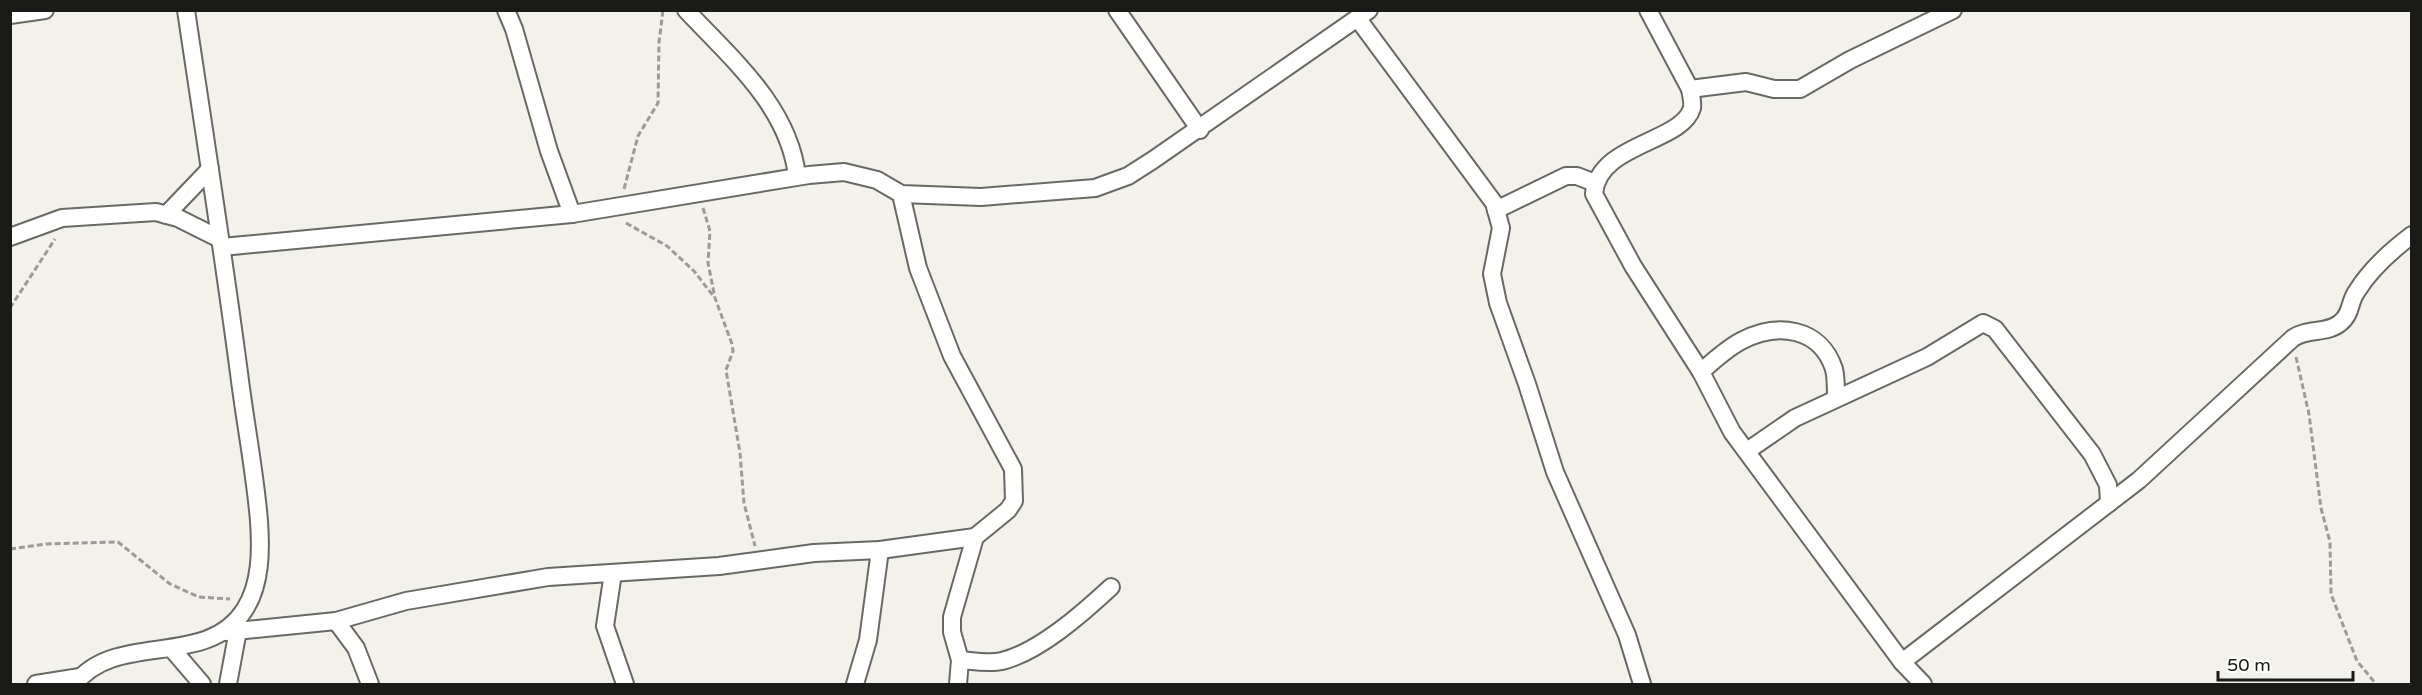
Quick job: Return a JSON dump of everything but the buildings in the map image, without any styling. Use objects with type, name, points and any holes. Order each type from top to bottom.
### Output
[{"type":"street","points":[[10,15],[45,10]]},
{"type":"street","points":[[186,10],[259,522],[257,586],[232,631],[228,684]]},
{"type":"street","points":[[506,10],[549,152],[572,214]]},
{"type":"street","points":[[686,10],[740,67],[778,117],[789,138],[797,177]]},
{"type":"street","points":[[1117,10],[1200,130]]},
{"type":"street","points":[[1648,10],[1690,89],[1693,105],[1687,117],[1671,129],[1616,158],[1595,183],[1594,194],[1622,246],[1701,372],[1732,432],[1902,662],[1923,684]]},
{"type":"street","points":[[1690,89],[1746,82],[1774,89],[1800,89],[1850,60],[1953,10]]},
{"type":"street","points":[[10,237],[62,218],[156,212],[221,243],[572,214],[797,177],[843,172],[877,180],[901,194],[981,197],[1095,188],[1128,176],[1200,130],[1364,15],[1496,210],[1501,228],[1492,274],[1498,303],[1555,472],[1627,635],[1642,684]]},
{"type":"street","points":[[166,215],[210,169]]},
{"type":"street","points":[[1496,210],[1566,176],[1577,176],[1595,183]]},
{"type":"street","points":[[36,684],[77,681],[103,660],[189,646],[232,631],[336,621],[406,601],[548,577],[758,561],[814,553],[880,550],[975,537],[1008,510],[1014,501],[1013,469],[952,356],[918,268],[901,194]]},
{"type":"street","points":[[1902,662],[2109,504],[2191,435],[2292,338],[2299,333],[2334,327],[2342,322],[2351,309],[2357,290],[2377,266],[2412,235]]},
{"type":"street","points":[[1747,451],[1795,418],[1836,397],[1927,357],[1979,324],[1988,324],[2064,415],[2092,454],[2108,485],[2109,504]]},
{"type":"street","points":[[1701,372],[1740,341],[1761,332],[1792,330],[1808,335],[1825,351],[1834,370],[1836,397]]},
{"type":"street","points":[[958,684],[960,660],[951,623],[975,537]]},
{"type":"street","points":[[855,684],[868,640],[880,550]]},
{"type":"street","points":[[613,573],[605,626],[625,684]]},
{"type":"street","points":[[960,660],[1001,661],[1023,654],[1092,604],[1111,587]]},
{"type":"street","points":[[336,621],[357,648],[370,684]]},
{"type":"street","points":[[172,649],[202,684]]},
{"type":"path","points":[[619,206],[638,136],[658,103],[659,42],[663,10]]},
{"type":"path","points":[[700,194],[710,231],[708,263],[714,298],[732,344],[733,351],[726,370],[739,443],[744,503],[758,561]]},
{"type":"path","points":[[600,210],[667,246],[694,271],[714,298]]},
{"type":"path","points":[[10,308],[47,248],[61,236]]},
{"type":"path","points":[[2292,338],[2309,414],[2320,508],[2330,542],[2331,594],[2357,661],[2373,683]]},
{"type":"path","points":[[10,549],[46,544],[118,542],[128,547],[170,584],[199,597],[231,599],[248,604]]}]
